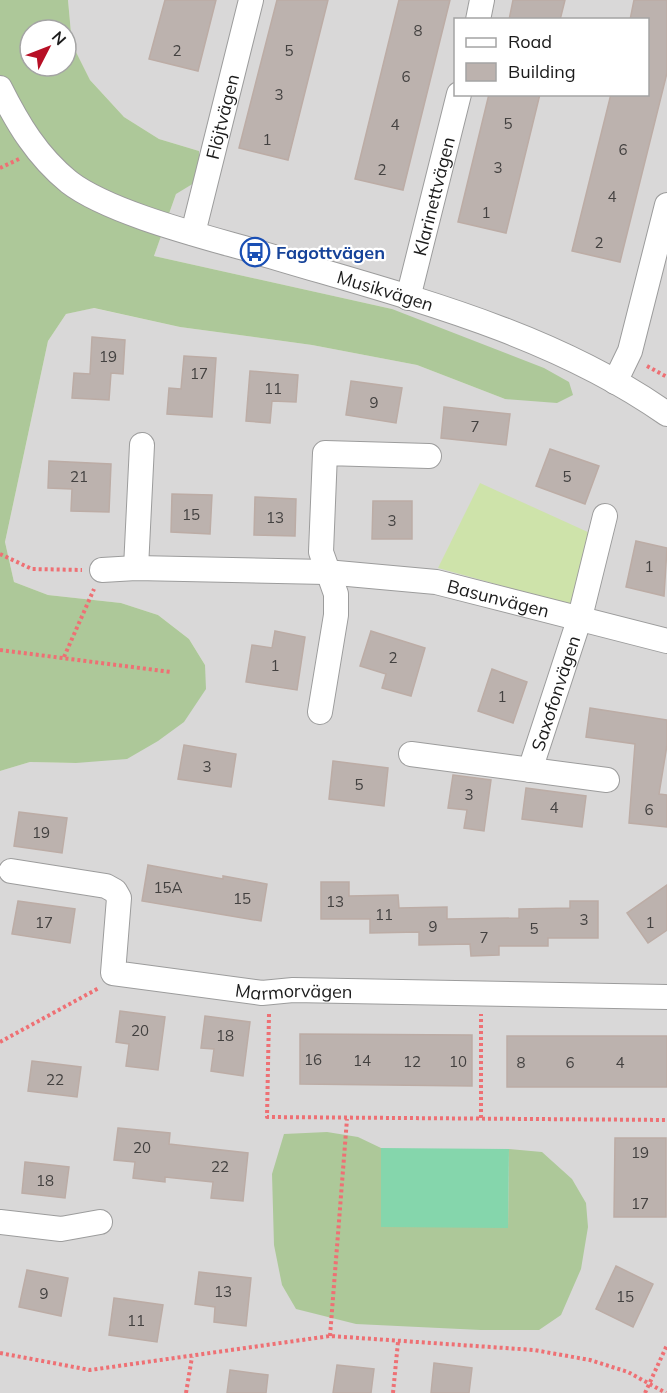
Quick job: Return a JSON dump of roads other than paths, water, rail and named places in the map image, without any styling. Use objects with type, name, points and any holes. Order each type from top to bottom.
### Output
[{"type":"street","name":"Flöjtvägen","points":[[193,233],[251,0]]},
{"type":"street","points":[[478,18],[482,0]]},
{"type":"street","name":"Musikvägen","points":[[0,88],[16,119],[40,155],[71,183],[109,203],[193,233],[492,325],[565,355],[638,394],[667,414]]},
{"type":"street","name":"Klarinettvägen","points":[[408,298],[458,96]]},
{"type":"street","points":[[615,382],[630,351],[667,205]]},
{"type":"street","points":[[136,568],[142,445]]},
{"type":"street","points":[[320,712],[336,615],[336,594],[326,572],[321,552],[325,453],[429,456]]},
{"type":"street","name":"Saxofonvägen","points":[[530,770],[580,617],[605,516]]},
{"type":"street","name":"Basunvägen","points":[[102,570],[136,568],[326,572],[436,582],[667,641]]},
{"type":"street","points":[[411,754],[607,780]]},
{"type":"street","name":"Marmorvägen","points":[[11,871],[106,886],[115,891],[118,898],[112,973],[270,992],[667,997]]},
{"type":"street","points":[[0,1222],[61,1229],[100,1222]]},
{"type":"place","name":"Fagottvägen","points":[[255,252]]}]
